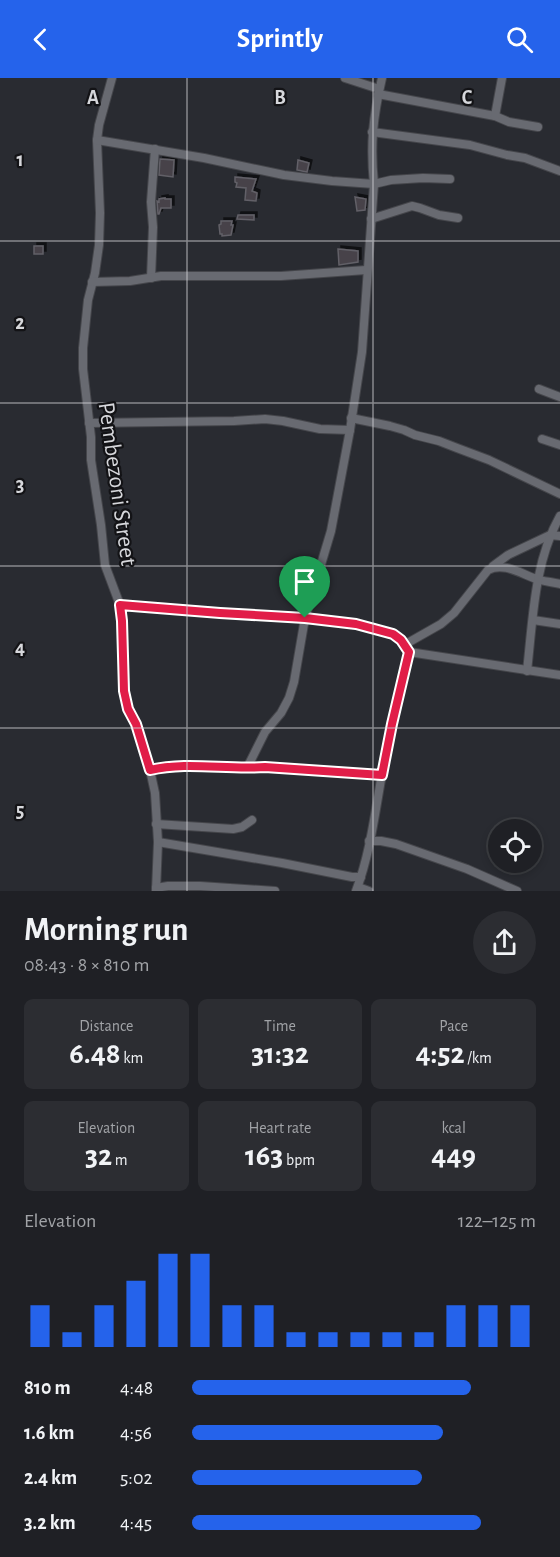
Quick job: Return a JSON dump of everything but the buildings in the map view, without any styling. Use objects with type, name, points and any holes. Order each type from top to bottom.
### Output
[{"type":"street","name":"Pembezoni Street","points":[[112,78],[97,140],[99,245],[88,300],[83,348],[85,398],[105,565],[120,605],[124,691],[128,709],[136,724],[150,770],[155,793],[158,842],[156,890]]},
{"type":"street","points":[[345,78],[379,91],[538,127]]},
{"type":"street","points":[[247,768],[265,732],[281,713],[289,698],[305,618],[331,531],[350,430],[364,334],[366,270],[374,184],[371,157],[372,132],[382,78]]},
{"type":"street","points":[[495,116],[502,78]]},
{"type":"street","points":[[372,132],[470,145],[525,158],[560,171]]},
{"type":"street","points":[[97,140],[155,149],[284,175],[332,181],[374,184],[392,180],[450,179]]},
{"type":"street","points":[[151,278],[153,227],[151,202],[155,149]]},
{"type":"street","points":[[371,219],[412,206],[439,215],[458,218]]},
{"type":"street","points":[[92,282],[161,276],[281,276],[366,270]]},
{"type":"street","points":[[539,388],[560,397]]},
{"type":"street","points":[[351,418],[390,426],[448,444],[489,460],[560,494]]},
{"type":"street","points":[[89,423],[265,419],[320,429],[350,430]]},
{"type":"street","points":[[542,439],[560,445]]},
{"type":"street","points":[[527,671],[538,580],[550,535],[560,516]]},
{"type":"street","points":[[406,648],[454,613],[488,570],[508,555],[550,535],[560,536]]},
{"type":"street","points":[[492,567],[497,566],[521,572],[538,580],[560,584]]},
{"type":"street","points":[[120,605],[305,618],[356,624],[393,634],[401,640],[406,648],[369,841],[357,889],[369,891]]},
{"type":"street","points":[[533,620],[560,624]]},
{"type":"street","points":[[406,648],[560,675]]},
{"type":"street","points":[[150,770],[167,766],[265,767],[382,775]]},
{"type":"street","points":[[156,824],[233,829],[242,827],[252,820]]},
{"type":"street","points":[[369,841],[396,844],[467,869],[517,891]]},
{"type":"street","points":[[158,842],[361,877]]},
{"type":"street","points":[[156,890],[168,886],[200,886],[275,891]]},
{"type":"route","points":[[120,605],[305,618],[356,624],[393,634],[401,640],[409,652],[382,775],[265,767],[167,766],[150,770],[136,724],[128,709],[124,691],[120,605]]}]
